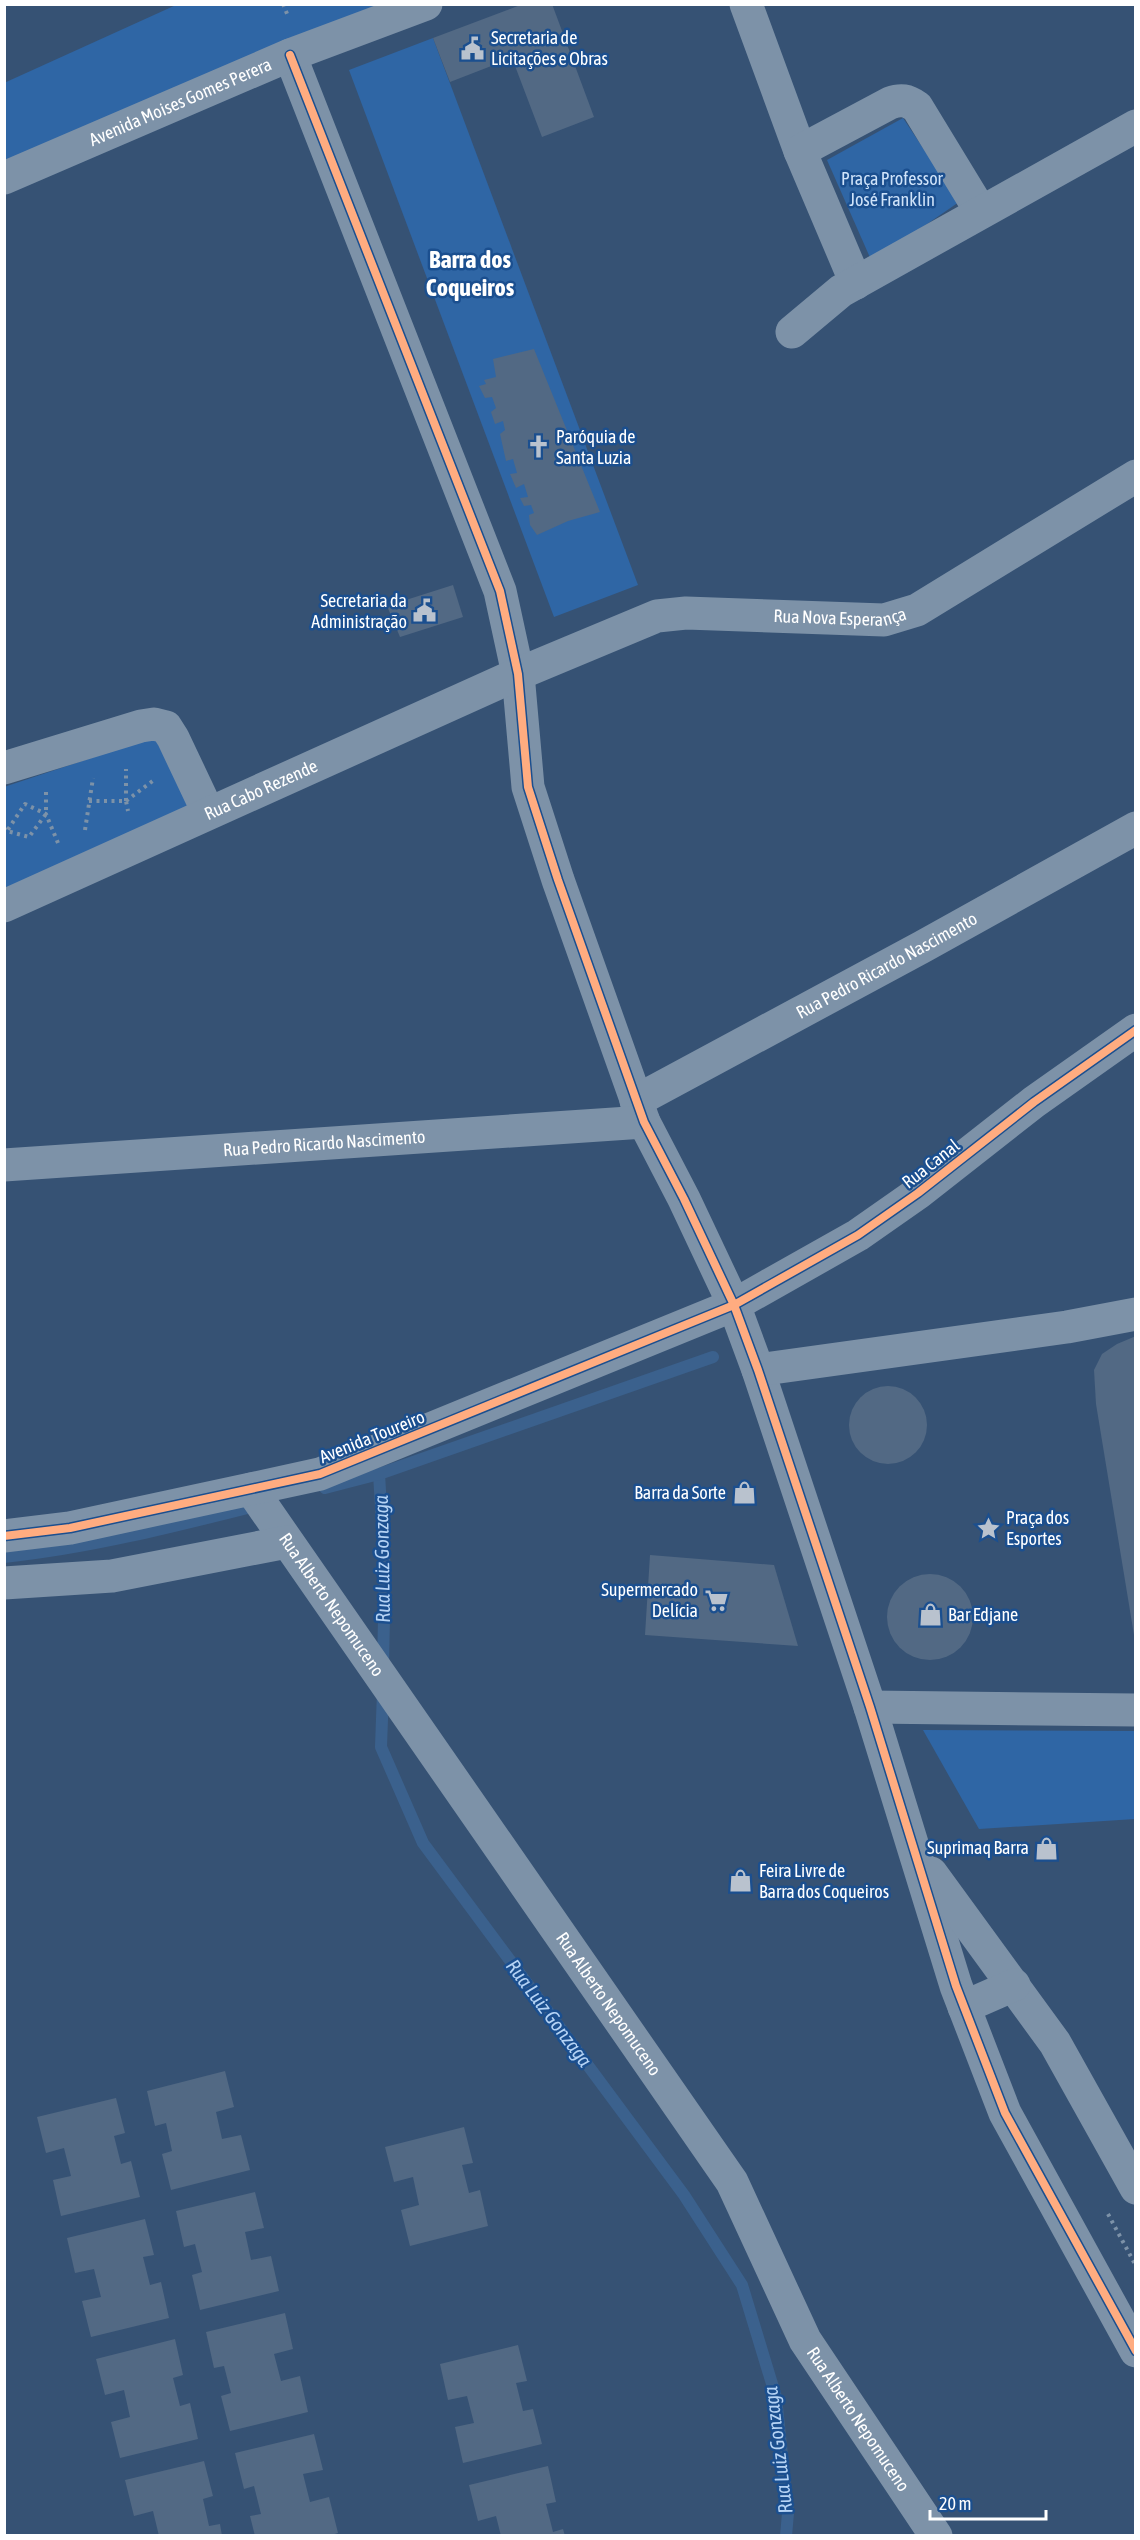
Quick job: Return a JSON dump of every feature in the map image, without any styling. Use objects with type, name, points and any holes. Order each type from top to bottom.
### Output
[{"type":"street","name":"Avenida Moises Gomes Perera","points":[[4,178],[290,55],[426,4]]},
{"type":"street","points":[[746,4],[800,151],[856,283]]},
{"type":"street","points":[[290,55],[500,591],[518,674],[528,787],[558,880],[640,1111],[734,1305],[758,1370],[918,1855],[964,2007],[1005,2113],[1136,2351]]},
{"type":"street","points":[[800,151],[890,103],[900,100],[910,102],[917,107],[981,212]]},
{"type":"street","points":[[792,332],[841,291],[1136,126]]},
{"type":"street","name":"Rua Nova Esperança","points":[[518,674],[657,616],[686,613],[884,620],[917,610],[1136,476]]},
{"type":"street","name":"Rua Cabo Rezende","points":[[4,906],[518,674]]},
{"type":"street","points":[[4,768],[154,724],[166,727],[208,812]]},
{"type":"street","name":"Rua Pedro Ricardo Nascimento","points":[[4,1165],[640,1111],[922,947],[1136,828]]},
{"type":"street","name":"Rua Canal","points":[[734,1305],[858,1235],[918,1193],[1034,1102],[1136,1030]]},
{"type":"street","name":"Avenida Toureiro","points":[[4,1536],[70,1528],[320,1474],[734,1305]]},
{"type":"street","points":[[758,1370],[1055,1328],[1136,1314]]},
{"type":"street","name":"Rua Alberto Nepomuceno","points":[[251,1489],[732,2182],[806,2340],[936,2535]]},
{"type":"street","points":[[4,1583],[112,1576],[287,1542]]},
{"type":"street","points":[[870,1707],[1136,1710]]},
{"type":"street","points":[[918,1855],[1054,2043],[1136,2188]]},
{"type":"street","points":[[964,2007],[1014,1985]]},
{"type":"path","points":[[85,869],[81,858],[99,739]]},
{"type":"path","points":[[46,755],[46,814],[66,864],[85,869]]},
{"type":"path","points":[[89,801],[126,801],[128,812]]},
{"type":"path","points":[[25,804],[46,814],[28,837],[5,830],[25,804]]},
{"type":"green space","points":[[176,5],[388,5],[5,175],[4,83]]},
{"type":"green space","points":[[433,38],[638,585],[554,617],[349,70]]},
{"type":"green space","name":"Praça Professor José Franklin","points":[[903,118],[959,202],[872,262],[827,160]]},
{"type":"green space","points":[[154,737],[194,806],[5,892],[4,787]]},
{"type":"green space","points":[[923,1730],[1135,1731],[1135,1819],[979,1829]]},
{"type":"building","points":[[523,4],[552,4],[594,117],[542,137],[512,58],[450,82],[433,38]]},
{"type":"building","name":"Paróquia de Santa Luzia","points":[[534,349],[600,512],[568,521],[537,535],[530,525],[529,515],[534,513],[531,505],[524,506],[520,498],[528,497],[524,484],[516,488],[510,474],[517,473],[513,459],[506,461],[500,434],[505,430],[503,421],[495,424],[491,412],[496,408],[492,397],[485,398],[479,386],[486,384],[484,380],[496,377],[493,359]]},
{"type":"building","name":"Secretaria da Administração","points":[[453,585],[463,617],[400,637],[387,606]]},
{"type":"building","points":[[1136,1336],[1136,1635],[1134,1635],[1096,1404],[1094,1370],[1102,1354],[1117,1344]]},
{"type":"building","points":[[888,1386],[903,1389],[916,1397],[924,1410],[927,1425],[924,1440],[916,1453],[903,1461],[888,1464],[873,1461],[860,1453],[852,1440],[849,1425],[852,1410],[860,1397],[873,1389]]},
{"type":"building","name":"Supermercado Delícia","points":[[650,1555],[774,1565],[798,1646],[645,1635]]},
{"type":"building","name":"Bar Edjane","points":[[930,1574],[947,1577],[961,1586],[970,1600],[973,1617],[970,1634],[961,1648],[947,1657],[930,1660],[913,1657],[899,1648],[890,1634],[887,1617],[890,1600],[899,1586],[913,1577]]},
{"type":"building","points":[[225,2071],[234,2107],[216,2112],[222,2139],[241,2135],[250,2170],[171,2190],[162,2154],[172,2151],[166,2123],[155,2126],[147,2091]]},
{"type":"building","points":[[116,2098],[125,2133],[114,2136],[121,2164],[131,2161],[140,2197],[61,2216],[53,2180],[71,2176],[64,2148],[46,2153],[37,2117]]},
{"type":"building","points":[[464,2127],[473,2163],[462,2165],[469,2193],[480,2190],[488,2226],[410,2246],[401,2210],[419,2205],[413,2177],[394,2182],[385,2147]]},
{"type":"building","points":[[255,2192],[264,2228],[245,2232],[251,2260],[271,2256],[279,2291],[200,2310],[192,2275],[202,2272],[195,2244],[184,2247],[176,2211]]},
{"type":"building","points":[[145,2219],[154,2255],[143,2257],[150,2285],[161,2282],[169,2318],[91,2337],[82,2301],[101,2297],[94,2269],[75,2273],[67,2238]]},
{"type":"building","points":[[285,2313],[293,2349],[274,2354],[281,2381],[300,2376],[308,2412],[230,2431],[221,2396],[231,2393],[224,2366],[214,2368],[206,2332]]},
{"type":"building","points":[[175,2339],[183,2375],[173,2378],[180,2406],[190,2403],[198,2439],[120,2458],[111,2422],[130,2417],[124,2390],[105,2395],[96,2359]]},
{"type":"building","points":[[518,2345],[527,2381],[516,2383],[523,2411],[533,2409],[542,2444],[463,2463],[455,2427],[474,2423],[467,2396],[448,2400],[440,2364]]},
{"type":"building","points":[[314,2434],[323,2470],[303,2474],[310,2502],[329,2497],[338,2533],[328,2536],[255,2536],[250,2516],[261,2514],[254,2486],[244,2489],[235,2453]]},
{"type":"building","points":[[204,2461],[213,2496],[203,2499],[209,2526],[220,2524],[222,2536],[159,2536],[153,2511],[134,2516],[125,2480]]},
{"type":"building","points":[[548,2466],[556,2502],[546,2504],[553,2532],[563,2529],[565,2536],[501,2536],[496,2516],[478,2521],[469,2485]]},
{"type":"waterway","points":[[325,1488],[379,1474],[713,1357]]},
{"type":"waterway","name":"Rua Luiz Gonzaga","points":[[379,1474],[385,1572],[383,1665]]},
{"type":"waterway","points":[[4,1557],[101,1542],[259,1505]]},
{"type":"waterway","name":"Rua Luiz Gonzaga","points":[[383,1691],[381,1747],[423,1843],[684,2195],[742,2285],[776,2397],[788,2513],[786,2536]]},
{"type":"cycle path","points":[[290,55],[500,591],[518,674],[528,787],[558,880],[644,1122],[684,1199],[734,1305],[758,1370],[870,1707],[956,1986],[1005,2113],[1136,2351]]},
{"type":"cycle path","points":[[4,1536],[70,1528],[320,1474],[734,1305],[858,1235],[918,1193],[1034,1102],[1136,1030]]},
{"type":"place","name":"Secretaria de Licitações e Obras","points":[[473,48]]},
{"type":"place","name":"Paróquia de Santa Luzia","points":[[538,447]]},
{"type":"place","name":"Secretaria da Administração","points":[[425,611]]},
{"type":"place","name":"Barra da Sorte","points":[[744,1493]]},
{"type":"place","name":"Praça dos Esportes","points":[[988,1528]]},
{"type":"place","name":"Supermercado Delícia","points":[[716,1600]]},
{"type":"place","name":"Bar Edjane","points":[[930,1615]]},
{"type":"place","name":"Suprimaq Barra","points":[[1047,1848]]},
{"type":"place","name":"Feira Livre de Barra dos Coqueiros","points":[[741,1881]]},
{"type":"district","name":"Barra dos Coqueiros","points":[[470,274]]}]
